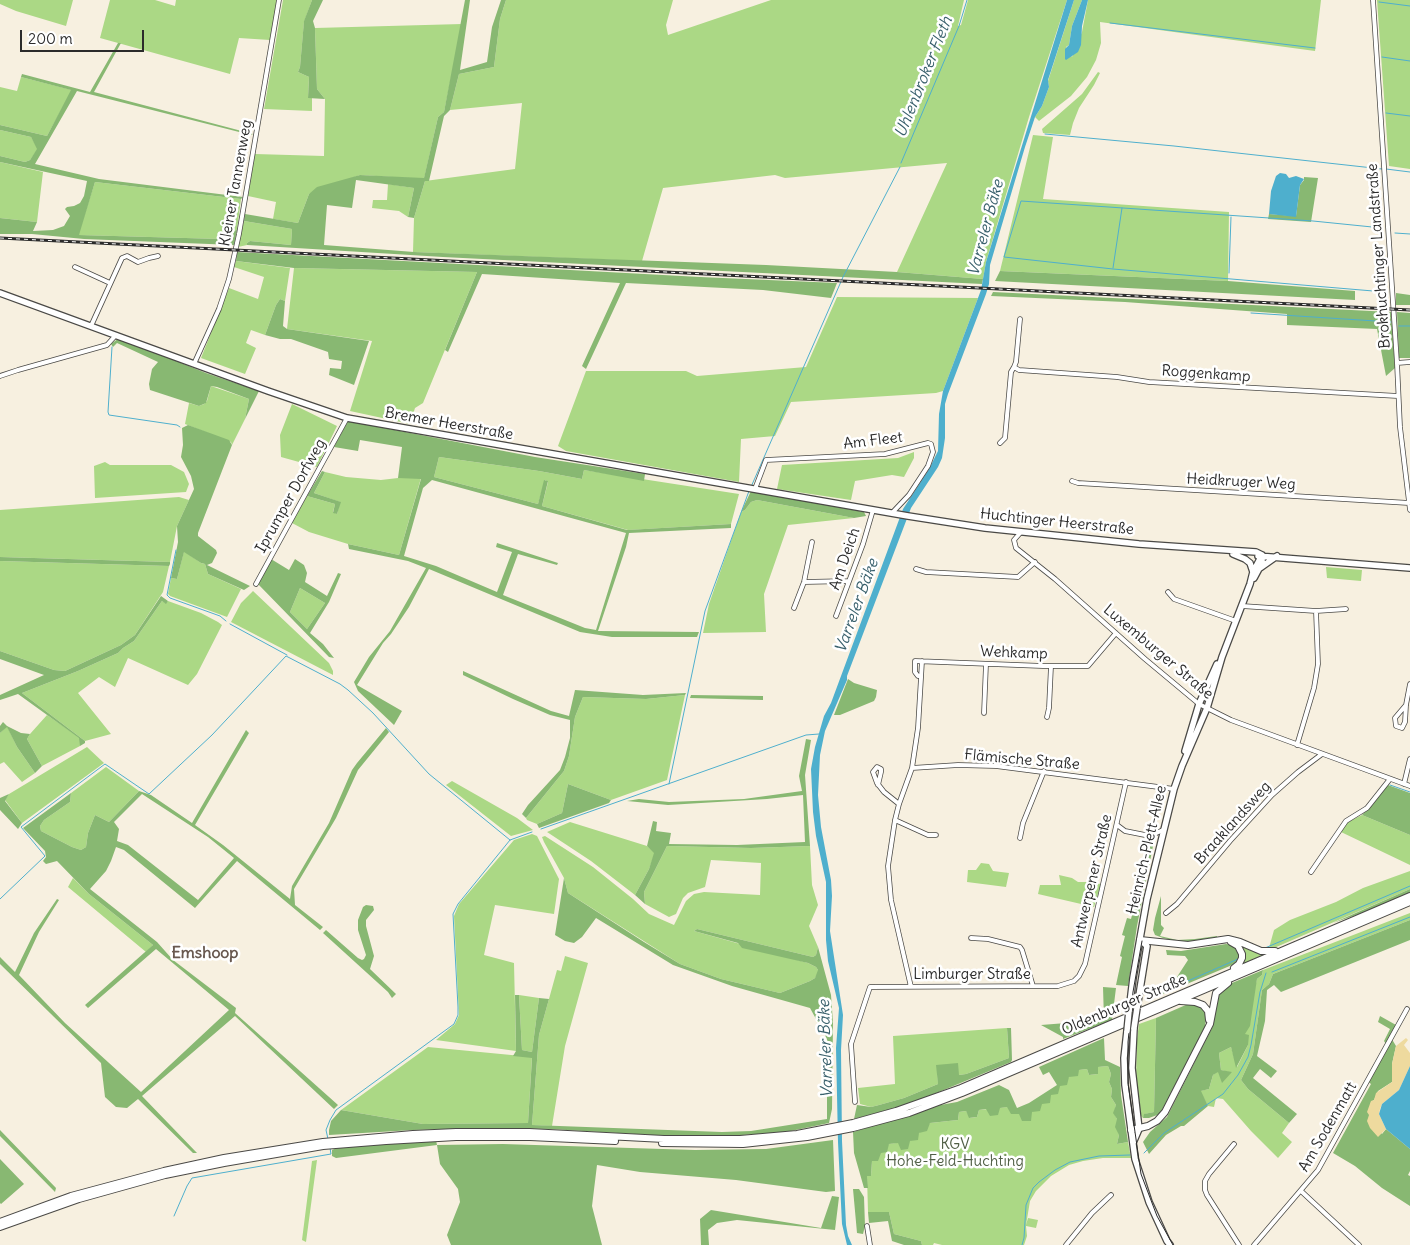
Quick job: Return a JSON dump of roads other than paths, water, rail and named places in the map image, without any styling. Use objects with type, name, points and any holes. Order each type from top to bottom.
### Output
[{"type":"highway","name":"Oldenburger Straße","points":[[853,1126],[961,1088],[1410,896]]},
{"type":"highway","name":"Oldenburger Straße","points":[[323,1144],[413,1134],[456,1132],[529,1132],[664,1139],[740,1139],[797,1134],[853,1126],[900,1115],[949,1098],[1410,902]]},
{"type":"highway","points":[[1140,940],[1188,945],[1233,940],[1261,951],[1282,951]]},
{"type":"highway","points":[[1216,979],[1239,964],[1242,958],[1241,949],[1226,940]]},
{"type":"highway","points":[[1131,1130],[1155,1123],[1165,1112],[1210,1024],[1216,992],[1244,973]]},
{"type":"highway","points":[[1178,1001],[1195,1002],[1203,1005],[1208,1012],[1210,1024]]},
{"type":"highway","points":[[0,1222],[71,1196],[164,1171],[234,1156],[323,1144]]},
{"type":"highway","points":[[0,1227],[79,1199],[165,1175],[323,1144]]},
{"type":"main road","name":"Bremer Heerstraße","points":[[0,293],[314,408],[347,418],[909,516]]},
{"type":"main road","name":"Huchtinger Heerstraße","points":[[909,516],[1021,532],[1202,549],[1256,552],[1262,555]]},
{"type":"main road","name":"Huchtinger Heerstraße","points":[[1202,549],[1233,554],[1410,568]]},
{"type":"main road","points":[[1233,554],[1250,563],[1253,572]]},
{"type":"main road","name":"Heinrich-Plett-Allee","points":[[1250,584],[1260,568],[1262,555]]},
{"type":"main road","name":"Heinrich-Plett-Allee","points":[[1170,1245],[1143,1186],[1137,1165],[1125,1072],[1129,1011],[1140,940],[1163,830],[1174,789],[1207,708],[1222,657],[1253,572],[1262,555]]},
{"type":"main road","name":"Heinrich-Plett-Allee","points":[[1260,568],[1276,556]]},
{"type":"main road","name":"Heinrich-Plett-Allee","points":[[1182,766],[1186,743],[1199,704],[1222,657]]},
{"type":"main road","name":"Heinrich-Plett-Allee","points":[[1139,1129],[1132,1073],[1136,1008],[1146,946],[1140,940]]},
{"type":"main road","points":[[1133,1142],[1139,1129]]},
{"type":"street","name":"Kleiner Tannenweg","points":[[194,364],[219,309],[229,279],[239,234],[279,0]]},
{"type":"street","name":"Brokhuchtinger Landstraße","points":[[1372,0],[1398,396],[1403,459],[1410,510]]},
{"type":"street","points":[[92,326],[122,258],[127,256],[138,262],[158,256]]},
{"type":"street","points":[[75,267],[110,283]]},
{"type":"street","points":[[1000,443],[1005,438],[1011,372],[1016,362],[1020,319]]},
{"type":"street","points":[[0,376],[107,345],[116,335]]},
{"type":"street","points":[[1397,363],[1410,362]]},
{"type":"street","name":"Roggenkamp","points":[[1014,367],[1019,370],[1156,382],[1398,396]]},
{"type":"street","name":"Iprumper Dorfweg","points":[[256,584],[347,418]]},
{"type":"street","name":"Am Fleet","points":[[752,489],[766,460],[886,454],[930,444],[933,452],[928,466],[909,496],[892,513]]},
{"type":"street","points":[[1403,459],[1410,460]]},
{"type":"street","name":"Heidkruger Weg","points":[[1072,481],[1078,483],[1409,503]]},
{"type":"street","name":"Am Deich","points":[[836,616],[873,510]]},
{"type":"street","name":"Luxemburger Straße","points":[[1021,532],[1014,540],[1016,548],[1035,562],[1199,704],[1231,720],[1410,786]]},
{"type":"street","points":[[794,608],[804,582],[812,542]]},
{"type":"street","points":[[916,568],[926,572],[1018,577],[1035,562]]},
{"type":"street","points":[[804,582],[849,581]]},
{"type":"street","points":[[1168,592],[1174,599],[1236,620]]},
{"type":"street","points":[[1242,606],[1316,611],[1346,609]]},
{"type":"street","points":[[1297,745],[1314,688],[1318,664],[1316,611]]},
{"type":"street","name":"Wehkamp","points":[[922,661],[1088,666],[1116,633]]},
{"type":"street","points":[[911,987],[891,900],[888,866],[895,820],[912,768],[918,728],[922,661],[915,661],[915,672],[918,676],[921,676]]},
{"type":"street","points":[[984,713],[986,664]]},
{"type":"street","points":[[1046,716],[1049,708],[1051,666]]},
{"type":"street","points":[[1406,705],[1395,718],[1396,726],[1402,728],[1405,722],[1410,684]]},
{"type":"street","name":"Braaklandsweg","points":[[1166,913],[1177,904],[1272,795],[1322,754]]},
{"type":"street","points":[[1404,784],[1410,759]]},
{"type":"street","name":"Flämische Straße","points":[[912,768],[960,765],[996,766],[1174,789]]},
{"type":"street","points":[[1020,838],[1023,823],[1044,771]]},
{"type":"street","points":[[1311,872],[1346,821],[1367,808],[1390,779]]},
{"type":"street","name":"Antwerpener Straße","points":[[1074,981],[1085,964],[1126,782]]},
{"type":"street","points":[[878,785],[899,804]]},
{"type":"street","points":[[895,820],[928,835],[936,835]]},
{"type":"street","points":[[1117,825],[1125,831],[1150,836],[1163,830]]},
{"type":"street","points":[[971,938],[988,939],[1020,947],[1033,986]]},
{"type":"street","name":"Limburger Straße","points":[[855,1102],[851,1044],[870,987],[1058,986],[1074,981]]},
{"type":"street","name":"Am Sodenmatt","points":[[1254,1245],[1318,1170],[1407,1009]]},
{"type":"street","points":[[1234,1144],[1209,1174],[1204,1185],[1206,1195],[1238,1245]]},
{"type":"street","points":[[1301,1191],[1359,1245]]},
{"type":"street","points":[[1066,1245],[1092,1213],[1112,1194]]},
{"type":"street","points":[[867,1226],[870,1245]]},
{"type":"water","points":[[1067,0],[1074,0],[1048,80],[1049,87],[1042,106],[1035,117],[1025,147],[990,265],[989,284],[986,294],[945,404],[945,438],[942,458],[911,508],[847,680],[825,731],[820,755],[818,795],[821,827],[831,880],[830,931],[843,1015],[841,1050],[842,1141],[846,1225],[852,1245],[847,1245],[842,1224],[838,1142],[836,1048],[839,1008],[828,961],[826,882],[816,836],[811,769],[824,716],[831,703],[903,509],[929,469],[938,451],[939,414],[943,391],[981,290],[986,262]]},
{"type":"water","points":[[1082,0],[1088,0],[1082,26],[1081,45],[1078,52],[1066,60],[1065,49],[1069,45],[1072,26]]},
{"type":"water","points":[[1280,173],[1286,174],[1289,178],[1296,176],[1304,179],[1300,185],[1296,217],[1269,214],[1271,191],[1276,176]]},
{"type":"water","points":[[1410,1066],[1410,1149],[1386,1129],[1379,1114],[1382,1104],[1399,1090]]},
{"type":"waterway","name":"Uhlenbroker Fleth","points":[[901,163],[959,26],[967,0]]},
{"type":"waterway","points":[[1379,2],[1410,6]]},
{"type":"waterway","points":[[1110,23],[1315,48]]},
{"type":"waterway","points":[[1382,57],[1410,61]]},
{"type":"waterway","points":[[1386,113],[1410,116]]},
{"type":"waterway","points":[[1045,134],[1382,169]]},
{"type":"waterway","points":[[751,487],[843,277],[900,167]]},
{"type":"waterway","points":[[1386,169],[1410,172]]},
{"type":"waterway","points":[[1382,228],[1313,221],[1021,201],[1004,257],[1113,269],[1385,292]]},
{"type":"waterway","points":[[1113,268],[1122,208]]},
{"type":"waterway","points":[[1229,273],[1231,217]]},
{"type":"waterway","points":[[1395,233],[1410,234]]},
{"type":"waterway","points":[[1251,313],[1391,322]]},
{"type":"waterway","points":[[1399,326],[1410,326]]},
{"type":"waterway","points":[[112,347],[109,415],[180,427]]},
{"type":"waterway","points":[[669,784],[705,611],[749,491]]},
{"type":"waterway","points":[[176,550],[167,595],[170,598],[220,616],[226,621]]},
{"type":"waterway","points":[[230,624],[287,655]]},
{"type":"waterway","points":[[0,899],[45,856],[21,827],[105,764],[149,794],[212,735],[286,656],[348,690],[373,713],[429,774],[510,840]]},
{"type":"waterway","points":[[541,829],[806,735],[819,734]]},
{"type":"waterway","points":[[1390,785],[1410,792]]},
{"type":"waterway","points":[[328,1139],[326,1130],[336,1110],[454,1024],[458,1015],[458,1007],[453,914],[458,904],[510,840],[532,832]]},
{"type":"waterway","points":[[1265,948],[1410,886]]},
{"type":"waterway","points":[[1272,972],[1410,917]]},
{"type":"waterway","points":[[1158,994],[1238,959]]},
{"type":"waterway","points":[[1144,1153],[1164,1133],[1223,1094],[1238,1075],[1248,1057],[1260,992],[1266,973]]},
{"type":"waterway","points":[[174,1216],[192,1178],[331,1154],[330,1148]]},
{"type":"waterway","points":[[1022,1245],[1026,1205],[1033,1188],[1039,1182],[1070,1162],[1099,1156],[1130,1155]]},
{"type":"tram line","points":[[1142,941],[1133,992],[1128,1042],[1128,1083],[1141,1174],[1157,1216],[1173,1245]]},
{"type":"railway","points":[[0,238],[1410,310]]},
{"type":"district","name":"Emshoop","points":[[205,953]]},
{"type":"water label","name":"Varreler Bäke","points":[[986,228]]},
{"type":"water label","name":"Varreler Bäke","points":[[857,606]]},
{"type":"water label","name":"Varreler Bäke","points":[[826,1049]]},
{"type":"park label","name":"KGV Hohe-Feld-Huchting","points":[[955,1154]]}]
